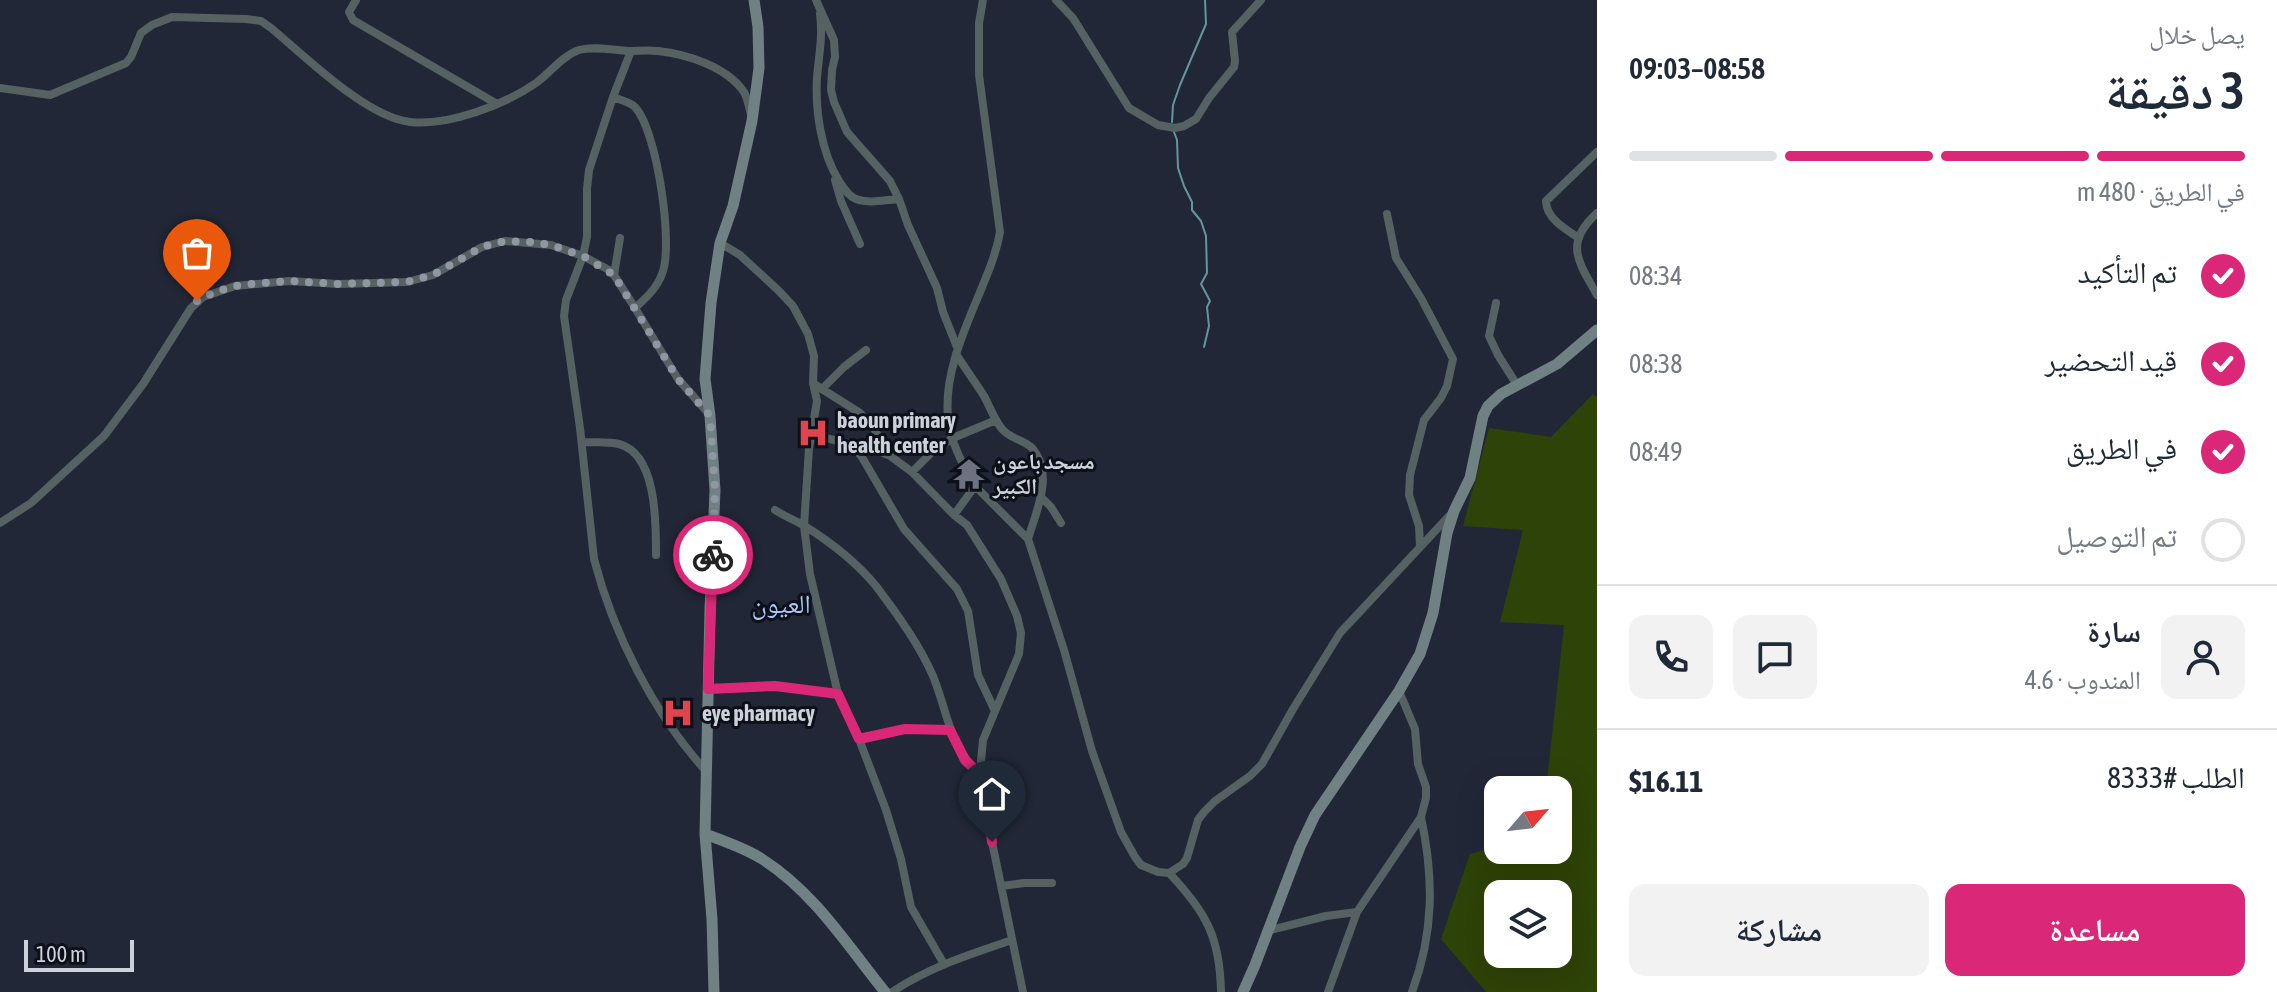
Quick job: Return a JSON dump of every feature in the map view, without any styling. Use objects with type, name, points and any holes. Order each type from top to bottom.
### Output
[{"type":"street","points":[[356,0],[349,12],[353,20],[497,104]]},
{"type":"street","points":[[714,992],[705,834],[715,490],[705,379],[720,243],[733,206],[752,121],[759,68],[754,0]]},
{"type":"street","points":[[983,0],[979,23],[979,75],[1000,232],[996,255],[956,350],[948,417],[963,465],[975,486],[1028,539],[1092,751],[1121,832],[1141,865],[1158,872],[1169,873],[1178,869],[1187,858],[1198,820],[1215,801],[1262,764],[1340,633],[1454,511]]},
{"type":"street","points":[[1056,0],[1073,18],[1129,108],[1165,128],[1184,126],[1196,119],[1234,67],[1232,32],[1261,0]]},
{"type":"street","points":[[818,5],[822,33],[817,102],[824,145],[841,201],[860,244]]},
{"type":"street","points":[[818,5],[834,40],[831,90],[847,132],[890,181],[937,288],[956,350],[996,420],[1007,434],[1033,449],[1042,470],[1041,497],[1028,539]]},
{"type":"street","points":[[0,88],[55,94],[126,63],[141,33],[165,19],[246,19],[261,21],[371,109],[400,121],[430,122],[454,118],[497,104],[535,83],[580,50],[588,49],[664,52],[721,72],[746,95],[752,121]]},
{"type":"street","points":[[631,51],[589,170],[588,230],[564,316],[582,442],[594,559],[609,607],[635,664],[665,716],[706,771]]},
{"type":"street","points":[[613,97],[638,111],[652,146],[663,196],[665,264],[656,287],[635,308]]},
{"type":"street","points":[[1579,238],[1551,216],[1546,201],[1597,152]]},
{"type":"street","points":[[833,172],[846,191],[857,199],[867,202],[899,199]]},
{"type":"street","points":[[1597,213],[1588,221],[1579,238],[1576,256],[1597,295]]},
{"type":"street","points":[[1387,214],[1396,258],[1453,359],[1447,386],[1424,420],[1410,475],[1409,495],[1419,526],[1420,547]]},
{"type":"street","points":[[614,275],[620,238]]},
{"type":"street","points":[[0,523],[31,503],[104,436],[143,384],[191,308],[203,297],[235,286],[275,282],[407,282],[433,275],[482,247],[505,241],[551,245],[583,256],[614,275],[678,379],[710,416]]},
{"type":"street","points":[[720,243],[740,255],[793,306],[808,334],[814,356],[813,383],[817,401],[809,448],[804,526],[810,574],[838,694],[859,739],[895,835],[911,907],[944,964]]},
{"type":"street","points":[[1496,303],[1489,336],[1517,385]]},
{"type":"street","points":[[1243,992],[1315,815],[1399,691],[1420,654],[1427,636],[1447,533],[1470,478],[1483,416],[1488,406],[1501,394],[1557,364],[1597,330]]},
{"type":"street","points":[[1577,348],[1597,337]]},
{"type":"street","points":[[822,389],[866,350]]},
{"type":"street","points":[[813,383],[860,413],[872,425],[889,455]]},
{"type":"street","points":[[912,472],[933,451],[953,438],[996,420]]},
{"type":"street","points":[[812,435],[889,455],[912,472],[967,525],[1009,594],[1021,633],[1019,654],[983,740],[982,776],[1023,992]]},
{"type":"street","points":[[582,442],[622,445],[644,464],[653,501],[656,555]]},
{"type":"street","points":[[852,444],[904,529],[957,589],[968,611],[978,675],[995,711]]},
{"type":"street","points":[[954,515],[975,486]]},
{"type":"street","points":[[1041,497],[1061,523]]},
{"type":"street","points":[[775,510],[804,526],[856,565],[885,597],[925,659],[950,730],[965,760],[982,776]]},
{"type":"street","points":[[708,689],[775,686],[838,694]]},
{"type":"street","points":[[1328,992],[1357,912],[1421,817],[1427,793],[1418,764],[1415,729],[1399,691]]},
{"type":"street","points":[[859,739],[905,729],[950,730]]},
{"type":"street","points":[[1412,992],[1424,956],[1431,899],[1421,817]]},
{"type":"street","points":[[705,834],[760,857],[795,885],[834,926],[885,992]]},
{"type":"street","points":[[1169,873],[1193,898],[1208,923],[1217,951],[1221,992]]},
{"type":"street","points":[[1002,886],[1052,883]]},
{"type":"street","points":[[1267,931],[1326,916],[1357,912]]},
{"type":"street","points":[[892,992],[944,964],[1012,940]]},
{"type":"green space","points":[[1593,394],[1597,397],[1597,992],[1486,992],[1441,939],[1470,854],[1484,850],[1484,864],[1572,864],[1572,776],[1548,776],[1564,625],[1500,622],[1523,530],[1463,526],[1489,428],[1551,437]]},
{"type":"waterway","points":[[1172,122],[1173,105],[1206,24],[1205,0]]},
{"type":"waterway","points":[[1174,132],[1178,168],[1192,202],[1192,210],[1201,221],[1206,236],[1207,273],[1201,284],[1210,301],[1204,347]]},
{"type":"way so far","points":[[197,301],[235,286],[261,283],[386,284],[418,280],[433,275],[482,247],[505,241],[551,245],[583,256],[614,275],[678,379],[710,416],[715,490],[713,555]]},
{"type":"place","name":"baoun primary health center","points":[[813,433]]},
{"type":"place","name":"مسجد باعون الكبير","points":[[969,474]]},
{"type":"place","name":"eye pharmacy","points":[[678,713]]},
{"type":"district","name":"العيون","points":[[781,604]]},
{"type":"route","points":[[713,555],[708,689],[775,686],[838,694],[859,739],[905,729],[950,730],[965,760],[982,776],[992,842]]}]
